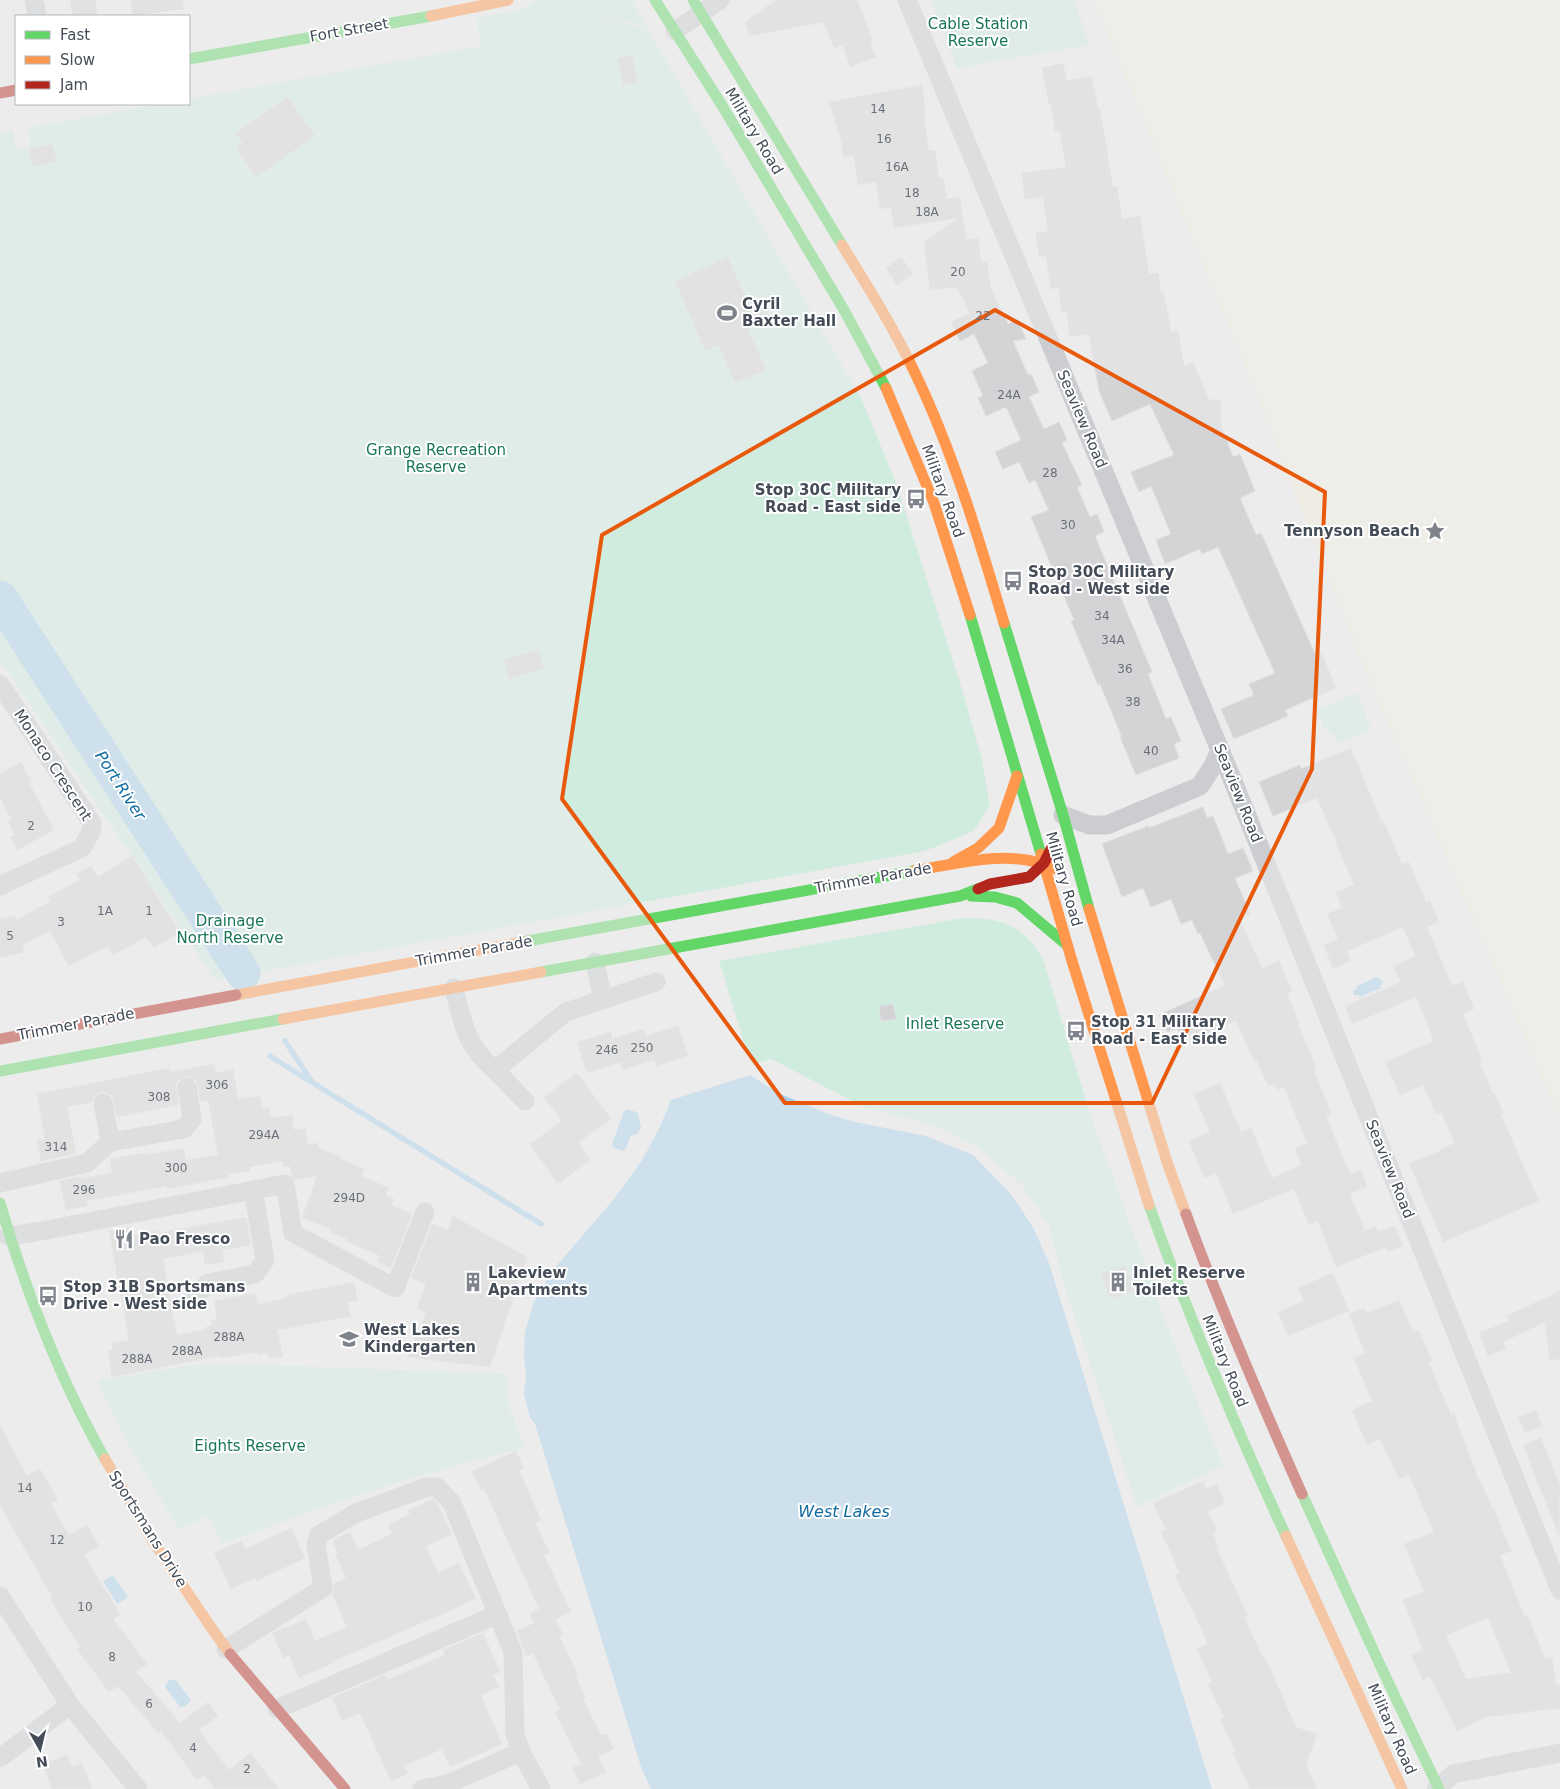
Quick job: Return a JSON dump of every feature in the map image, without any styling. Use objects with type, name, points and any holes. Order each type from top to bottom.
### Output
[{"type":"main road","name":"Fort Street","points":[[190,59],[464,10],[508,0]]},
{"type":"main road","name":"Military Road","points":[[655,0],[728,116],[844,310],[886,387],[934,503],[971,617],[1067,945],[1139,1176],[1198,1336],[1246,1450],[1402,1789]]},
{"type":"main road","name":"Military Road","points":[[697,6],[888,320],[916,374],[941,434],[982,549],[1053,784],[1057,812],[1086,899],[1167,1162],[1205,1266],[1276,1436],[1438,1788]]},
{"type":"main road","points":[[0,93],[15,90]]},
{"type":"main road","name":"Trimmer Parade","points":[[948,865],[978,848],[999,828],[1017,776]]},
{"type":"main road","points":[[0,1071],[960,896],[990,884],[1029,877],[1044,863],[1052,848],[1052,840]]},
{"type":"main road","name":"Trimmer Parade","points":[[0,1039],[365,970],[948,865],[1020,857],[1044,863],[1054,868],[1068,879],[1086,899]]},
{"type":"main road","points":[[960,896],[995,897],[1017,903],[1067,945]]},
{"type":"main road","name":"Sportsmans Drive","points":[[0,1204],[8,1236],[36,1312],[72,1396],[100,1451],[154,1542],[226,1649],[342,1788]]},
{"type":"street","points":[[34,0],[38,15]]},
{"type":"street","points":[[675,32],[697,6],[720,0]]},
{"type":"street","name":"Seaview Road","points":[[908,0],[1220,750],[1560,1590]]},
{"type":"street","name":"Monaco Crescent","points":[[0,684],[92,823],[91,832],[82,848],[0,886]]},
{"type":"street","points":[[1057,812],[1089,825],[1107,824],[1116,821],[1200,786],[1213,766],[1220,750]]},
{"type":"street","points":[[595,962],[603,1000]]},
{"type":"street","points":[[495,1070],[566,1012],[656,982]]},
{"type":"street","points":[[454,988],[467,1038],[482,1060],[495,1070],[525,1101]]},
{"type":"street","points":[[0,1184],[87,1163],[110,1142],[184,1129],[192,1119],[187,1087]]},
{"type":"street","points":[[103,1103],[110,1142]]},
{"type":"street","points":[[8,1236],[285,1184],[293,1233],[395,1288],[425,1212]]},
{"type":"street","points":[[190,1302],[208,1283],[255,1274],[265,1260],[252,1190]]},
{"type":"street","points":[[226,1649],[323,1588],[316,1544],[319,1536],[356,1513],[427,1487],[437,1487],[452,1503],[513,1652],[515,1734],[521,1752],[541,1789]]},
{"type":"street","points":[[0,1596],[70,1705],[138,1789]]},
{"type":"street","points":[[277,1709],[498,1614]]},
{"type":"street","points":[[0,1758],[70,1705]]},
{"type":"street","points":[[422,1789],[447,1784],[521,1752]]},
{"type":"street","points":[[1438,1788],[1453,1774],[1560,1753]]},
{"type":"highlighted area","points":[[995,310],[1325,492],[1312,769],[1152,1103],[785,1103],[562,799],[602,535]]},
{"type":"green space","name":"Grange Recreation Reserve","points":[[536,0],[631,0],[648,27],[617,20],[484,45],[617,21],[648,29],[862,400],[896,483],[961,686],[982,760],[990,805],[974,831],[925,851],[215,980],[0,660],[0,133],[13,130],[16,149],[31,146],[28,128],[155,105],[190,105],[190,99],[481,46],[477,21],[479,18],[519,10]]},
{"type":"green space","name":"Cable Station Reserve","points":[[931,0],[1074,0],[1090,45],[957,68]]},
{"type":"green space","points":[[1356,693],[1372,730],[1338,744],[1333,736],[1324,728],[1316,710]]},
{"type":"green space","name":"Inlet Reserve","points":[[963,918],[989,919],[1010,925],[1027,938],[1043,959],[1090,1114],[1177,1352],[1223,1465],[1137,1507],[1063,1282],[1049,1226],[1021,1184],[980,1149],[935,1125],[866,1108],[771,1059],[751,1065],[719,961]]},
{"type":"green space","name":"Eights Reserve","points":[[191,1365],[293,1366],[507,1374],[509,1407],[525,1448],[486,1457],[372,1491],[222,1544],[208,1516],[180,1530],[125,1438],[98,1381]]},
{"type":"sand","name":"Tennyson Beach","points":[[1093,0],[1560,0],[1560,1120],[1362,665],[1257,396]]},
{"type":"water","points":[[1377,977],[1384,982],[1380,986],[1381,988],[1360,997],[1359,995],[1354,995],[1353,991],[1357,986]]},
{"type":"water","name":"West Lakes","points":[[750,1075],[778,1093],[831,1115],[855,1122],[926,1136],[973,1155],[1010,1193],[1033,1227],[1049,1263],[1212,1789],[651,1789],[641,1767],[535,1424],[530,1418],[524,1394],[526,1376],[524,1357],[525,1332],[533,1304],[552,1271],[613,1200],[641,1162],[659,1129],[671,1100]]},
{"type":"water","points":[[628,1109],[638,1113],[641,1127],[638,1134],[631,1135],[623,1151],[613,1147],[612,1144],[624,1111]]},
{"type":"water","points":[[113,1575],[128,1597],[117,1604],[103,1581]]},
{"type":"water","points":[[175,1679],[191,1700],[186,1706],[180,1707],[165,1687],[168,1681]]},
{"type":"building","points":[[70,0],[95,0],[98,15],[73,15]]},
{"type":"building","points":[[131,0],[183,0],[183,9],[133,15]]},
{"type":"building","points":[[776,0],[857,0],[873,41],[870,41],[876,57],[850,67],[843,45],[834,48],[824,22],[749,36],[745,22]]},
{"type":"building","points":[[632,55],[638,82],[623,85],[617,58]]},
{"type":"building","points":[[1063,63],[1067,81],[1092,76],[1098,109],[1100,109],[1113,187],[1117,186],[1122,219],[1140,216],[1149,274],[1158,273],[1161,294],[1164,293],[1171,332],[1178,330],[1184,366],[1193,362],[1209,400],[1221,400],[1221,426],[1233,457],[1240,454],[1255,491],[1240,498],[1256,535],[1261,533],[1316,656],[1322,654],[1336,688],[1285,710],[1288,716],[1234,739],[1221,709],[1254,695],[1249,684],[1275,673],[1218,547],[1202,554],[1200,549],[1165,564],[1156,540],[1171,534],[1151,486],[1139,492],[1131,472],[1174,455],[1150,404],[1112,421],[1099,391],[1089,334],[1070,337],[1067,312],[1062,313],[1058,288],[1051,289],[1046,256],[1039,257],[1036,233],[1048,231],[1043,197],[1025,199],[1022,173],[1066,167],[1060,131],[1055,131],[1051,104],[1049,105],[1042,68]]},
{"type":"building","points":[[922,85],[929,151],[935,150],[939,178],[943,177],[947,199],[960,197],[966,240],[978,238],[981,262],[987,262],[991,289],[1008,324],[1017,320],[1026,339],[1013,341],[1028,375],[1031,374],[1039,392],[1029,397],[1044,429],[1059,422],[1067,440],[1062,443],[1082,485],[1077,487],[1090,517],[1097,514],[1104,532],[1095,536],[1152,672],[1148,674],[1166,719],[1171,717],[1181,741],[1174,744],[1179,758],[1136,775],[1100,684],[1098,685],[1071,621],[1074,620],[1031,517],[1049,510],[1035,480],[1029,483],[1019,462],[1003,469],[995,452],[1021,440],[1006,407],[986,416],[978,398],[983,396],[972,371],[988,363],[974,334],[960,341],[951,322],[970,313],[957,287],[930,290],[924,242],[958,218],[894,228],[891,207],[880,209],[876,182],[858,185],[854,156],[844,157],[841,140],[829,102]]},
{"type":"building","points":[[288,97],[315,136],[256,177],[236,148],[243,144],[235,133]]},
{"type":"building","points":[[52,144],[57,161],[33,167],[29,149]]},
{"type":"building","name":"Cyril Baxter Hall","points":[[728,257],[749,306],[760,301],[768,320],[748,329],[766,370],[735,383],[719,345],[705,351],[675,281]]},
{"type":"building","points":[[901,257],[913,274],[897,285],[886,268]]},
{"type":"building","points":[[538,649],[544,668],[509,679],[504,660]]},
{"type":"building","points":[[1351,748],[1382,823],[1384,822],[1402,864],[1409,862],[1426,902],[1430,901],[1439,922],[1427,927],[1452,986],[1463,982],[1474,1009],[1463,1014],[1482,1060],[1479,1061],[1504,1114],[1501,1115],[1539,1201],[1443,1242],[1409,1163],[1455,1143],[1441,1112],[1436,1114],[1423,1085],[1400,1095],[1385,1062],[1434,1041],[1416,997],[1352,1024],[1345,1006],[1401,982],[1393,966],[1415,956],[1403,927],[1347,951],[1351,961],[1333,969],[1324,945],[1338,939],[1327,914],[1342,908],[1336,892],[1354,885],[1317,798],[1273,816],[1259,782],[1300,765],[1301,769]]},
{"type":"building","points":[[21,762],[31,782],[29,783],[54,830],[17,850],[10,837],[15,835],[8,822],[12,820],[0,798],[0,774]]},
{"type":"building","points":[[1203,807],[1207,818],[1213,816],[1228,854],[1243,848],[1253,871],[1235,878],[1250,914],[1239,918],[1262,968],[1279,961],[1292,991],[1287,993],[1316,1067],[1313,1068],[1331,1114],[1326,1116],[1350,1174],[1361,1170],[1367,1187],[1350,1194],[1365,1231],[1376,1226],[1378,1232],[1395,1226],[1403,1246],[1388,1251],[1386,1247],[1336,1267],[1318,1221],[1309,1225],[1294,1189],[1233,1214],[1216,1173],[1204,1178],[1189,1141],[1210,1132],[1194,1094],[1220,1083],[1241,1132],[1251,1128],[1272,1178],[1302,1165],[1295,1148],[1307,1143],[1284,1087],[1277,1090],[1275,1084],[1268,1086],[1236,1021],[1199,1037],[1197,1033],[1182,1040],[1177,1028],[1167,1032],[1159,1015],[1224,984],[1192,920],[1181,924],[1171,899],[1151,907],[1143,888],[1122,897],[1102,844]]},
{"type":"building","points":[[132,856],[180,932],[154,948],[146,937],[113,955],[108,946],[69,966],[50,931],[23,945],[24,952],[0,958],[0,919],[15,916],[16,920],[51,901],[48,897],[80,880],[76,874],[91,866],[98,877]]},
{"type":"building","points":[[893,1004],[896,1019],[881,1021],[879,1006]]},
{"type":"building","points":[[678,1026],[688,1056],[656,1066],[654,1060],[622,1070],[620,1062],[587,1073],[577,1042],[611,1032],[612,1039],[644,1029],[646,1036]]},
{"type":"building","points":[[214,1064],[216,1073],[233,1069],[238,1099],[260,1096],[263,1109],[269,1108],[271,1118],[292,1115],[294,1130],[305,1128],[308,1145],[318,1143],[319,1148],[364,1169],[361,1176],[389,1188],[385,1195],[394,1199],[391,1205],[412,1214],[391,1268],[377,1262],[380,1256],[346,1241],[347,1239],[330,1232],[331,1229],[302,1218],[317,1176],[295,1180],[290,1166],[283,1167],[282,1161],[249,1167],[250,1171],[229,1174],[229,1177],[166,1189],[166,1186],[87,1201],[87,1206],[66,1210],[60,1181],[80,1176],[80,1179],[112,1173],[110,1159],[184,1148],[186,1160],[218,1155],[208,1100],[201,1101],[196,1080],[185,1076],[176,1083],[178,1105],[117,1117],[112,1096],[101,1092],[95,1095],[92,1102],[67,1107],[76,1154],[41,1161],[37,1140],[45,1139],[37,1094],[169,1068],[170,1072]]},
{"type":"building","points":[[577,1073],[611,1119],[578,1143],[590,1160],[558,1184],[530,1144],[562,1121],[544,1097]]},
{"type":"building","name":"Lakeview Apartments","points":[[453,1216],[527,1257],[490,1367],[407,1357],[426,1313],[417,1308],[426,1284],[411,1278],[432,1224],[448,1230]]},
{"type":"building","points":[[246,1217],[251,1245],[222,1250],[224,1262],[205,1265],[203,1251],[163,1259],[177,1335],[212,1326],[211,1320],[217,1319],[214,1301],[255,1293],[258,1304],[287,1298],[287,1295],[354,1282],[358,1301],[348,1302],[351,1316],[277,1330],[283,1357],[269,1358],[267,1353],[258,1355],[257,1352],[222,1358],[219,1356],[112,1377],[108,1351],[113,1350],[112,1343],[129,1340],[109,1231],[132,1227],[133,1235],[158,1230],[158,1233]]},
{"type":"building","name":"Inlet Reserve Toilets","points":[[1125,1266],[1134,1290],[1111,1299],[1101,1274]]},
{"type":"building","points":[[1333,1273],[1349,1311],[1288,1336],[1278,1312],[1304,1301],[1298,1288]]},
{"type":"building","points":[[1560,1291],[1560,1359],[1550,1360],[1545,1322],[1503,1342],[1506,1349],[1488,1356],[1479,1333],[1509,1321],[1507,1316]]},
{"type":"building","points":[[1399,1300],[1413,1332],[1419,1330],[1432,1361],[1429,1363],[1451,1415],[1454,1414],[1480,1483],[1493,1507],[1511,1551],[1500,1555],[1525,1618],[1528,1616],[1545,1659],[1552,1658],[1556,1685],[1560,1684],[1560,1708],[1487,1717],[1457,1731],[1430,1677],[1423,1680],[1411,1655],[1423,1650],[1403,1600],[1424,1591],[1404,1544],[1434,1532],[1409,1475],[1399,1479],[1380,1439],[1367,1445],[1352,1410],[1372,1401],[1354,1358],[1365,1353],[1349,1314],[1363,1308],[1368,1313]],"holes":[[[1488,1618],[1511,1673],[1466,1679],[1446,1635]]]},
{"type":"building","points":[[1536,1410],[1542,1426],[1525,1433],[1518,1417]]},
{"type":"building","points":[[0,1425],[27,1476],[40,1469],[58,1500],[51,1504],[69,1535],[87,1525],[99,1546],[84,1555],[120,1614],[113,1619],[147,1664],[136,1672],[180,1723],[208,1702],[218,1716],[199,1730],[229,1770],[250,1753],[279,1789],[215,1789],[204,1775],[197,1780],[161,1731],[158,1733],[118,1686],[109,1692],[77,1649],[80,1647],[50,1599],[52,1597],[0,1505]]},
{"type":"building","points":[[1541,1438],[1560,1485],[1559,1536],[1523,1445]]},
{"type":"building","points":[[516,1451],[524,1469],[519,1470],[541,1520],[535,1523],[550,1553],[544,1555],[571,1612],[555,1619],[563,1634],[559,1636],[578,1675],[575,1676],[586,1697],[583,1699],[601,1735],[606,1734],[614,1749],[598,1756],[606,1772],[580,1784],[572,1768],[581,1764],[555,1712],[560,1710],[533,1653],[526,1656],[517,1631],[534,1623],[530,1613],[539,1609],[484,1489],[481,1490],[472,1471]]},
{"type":"building","points":[[1203,1481],[1206,1489],[1217,1484],[1225,1503],[1208,1511],[1217,1531],[1213,1533],[1218,1546],[1216,1547],[1248,1616],[1244,1617],[1263,1658],[1265,1657],[1296,1727],[1317,1734],[1306,1765],[1317,1789],[1250,1789],[1233,1753],[1236,1752],[1220,1719],[1224,1717],[1208,1684],[1212,1682],[1197,1649],[1208,1644],[1175,1575],[1180,1573],[1161,1532],[1166,1530],[1153,1503]]},
{"type":"building","points":[[433,1499],[437,1503],[452,1534],[426,1546],[438,1573],[459,1563],[476,1598],[299,1678],[289,1655],[283,1658],[272,1633],[306,1619],[315,1641],[347,1627],[332,1594],[334,1584],[346,1578],[335,1554],[338,1553],[333,1542],[335,1541],[334,1539],[350,1532],[358,1550],[392,1534],[388,1525],[410,1514],[408,1510]]},
{"type":"building","points":[[291,1528],[305,1558],[256,1581],[255,1578],[231,1589],[214,1553],[241,1541],[245,1549]]},
{"type":"building","points":[[483,1633],[500,1672],[493,1675],[499,1687],[481,1695],[502,1744],[450,1767],[442,1749],[404,1766],[408,1774],[391,1781],[360,1713],[342,1721],[332,1698],[385,1675],[387,1680],[445,1655],[443,1650]]},
{"type":"building","points":[[67,1755],[72,1767],[82,1763],[92,1789],[52,1789],[43,1764]]},
{"type":"waterway","name":"Port River","points":[[0,598],[243,973]]},
{"type":"waterway","points":[[285,1041],[313,1083],[541,1224]]},
{"type":"waterway","points":[[270,1056],[311,1082]]},
{"type":"traffic: fast","points":[[655,0],[723,107],[844,310],[886,388]]},
{"type":"traffic: fast","points":[[693,0],[842,245]]},
{"type":"traffic: fast","points":[[190,59],[431,16]]},
{"type":"traffic: fast","points":[[970,615],[1041,854]]},
{"type":"traffic: fast","points":[[1004,623],[1063,815],[1089,909]]},
{"type":"traffic: fast","points":[[522,942],[914,871]]},
{"type":"traffic: fast","points":[[541,972],[960,896],[978,889]]},
{"type":"traffic: fast","points":[[971,896],[995,897],[1017,903],[1067,945]]},
{"type":"traffic: fast","points":[[0,1071],[283,1019]]},
{"type":"traffic: fast","points":[[0,1203],[21,1269],[58,1366],[105,1459]]},
{"type":"traffic: fast","points":[[1149,1205],[1180,1289],[1214,1372],[1286,1536]]},
{"type":"traffic: fast","points":[[1302,1494],[1439,1789]]},
{"type":"traffic: slow","points":[[431,16],[508,0]]},
{"type":"traffic: slow","points":[[842,245],[898,340],[929,403],[964,496],[1004,623]]},
{"type":"traffic: slow","points":[[886,388],[934,503],[970,615]]},
{"type":"traffic: slow","points":[[953,862],[978,848],[999,828],[1017,776]]},
{"type":"traffic: slow","points":[[1041,854],[1072,961],[1149,1205]]},
{"type":"traffic: slow","points":[[914,871],[968,861],[1004,858],[1022,859],[1056,869]]},
{"type":"traffic: slow","points":[[1089,909],[1167,1162],[1186,1214]]},
{"type":"traffic: slow","points":[[236,995],[522,942]]},
{"type":"traffic: slow","points":[[283,1019],[541,972]]},
{"type":"traffic: slow","points":[[105,1459],[153,1541],[230,1654]]},
{"type":"traffic: slow","points":[[1286,1536],[1402,1789]]},
{"type":"traffic: jam","points":[[0,93],[15,90]]},
{"type":"traffic: jam","points":[[978,889],[990,884],[1029,877],[1044,863],[1051,849]]},
{"type":"traffic: jam","points":[[0,1039],[236,995]]},
{"type":"traffic: jam","points":[[1186,1214],[1213,1285],[1302,1494]]},
{"type":"traffic: jam","points":[[230,1654],[345,1789]]},
{"type":"place","name":"Cyril Baxter Hall","points":[[727,313]]},
{"type":"place","name":"Stop 30C Military Road - East side","points":[[916,499]]},
{"type":"place","name":"Tennyson Beach","points":[[1435,531]]},
{"type":"place","name":"Stop 30C Military Road - West side","points":[[1013,581]]},
{"type":"place","name":"Stop 31 Military Road - East side","points":[[1076,1031]]},
{"type":"place","name":"Pao Fresco","points":[[124,1239]]},
{"type":"place","name":"Lakeview Apartments","points":[[473,1282]]},
{"type":"place","name":"Inlet Reserve Toilets","points":[[1118,1282]]},
{"type":"place","name":"Stop 31B Sportsmans Drive - West side","points":[[48,1296]]},
{"type":"place","name":"West Lakes Kindergarten","points":[[349,1339]]},
{"type":"park label","name":"Drainage North Reserve","points":[[230,930]]}]
